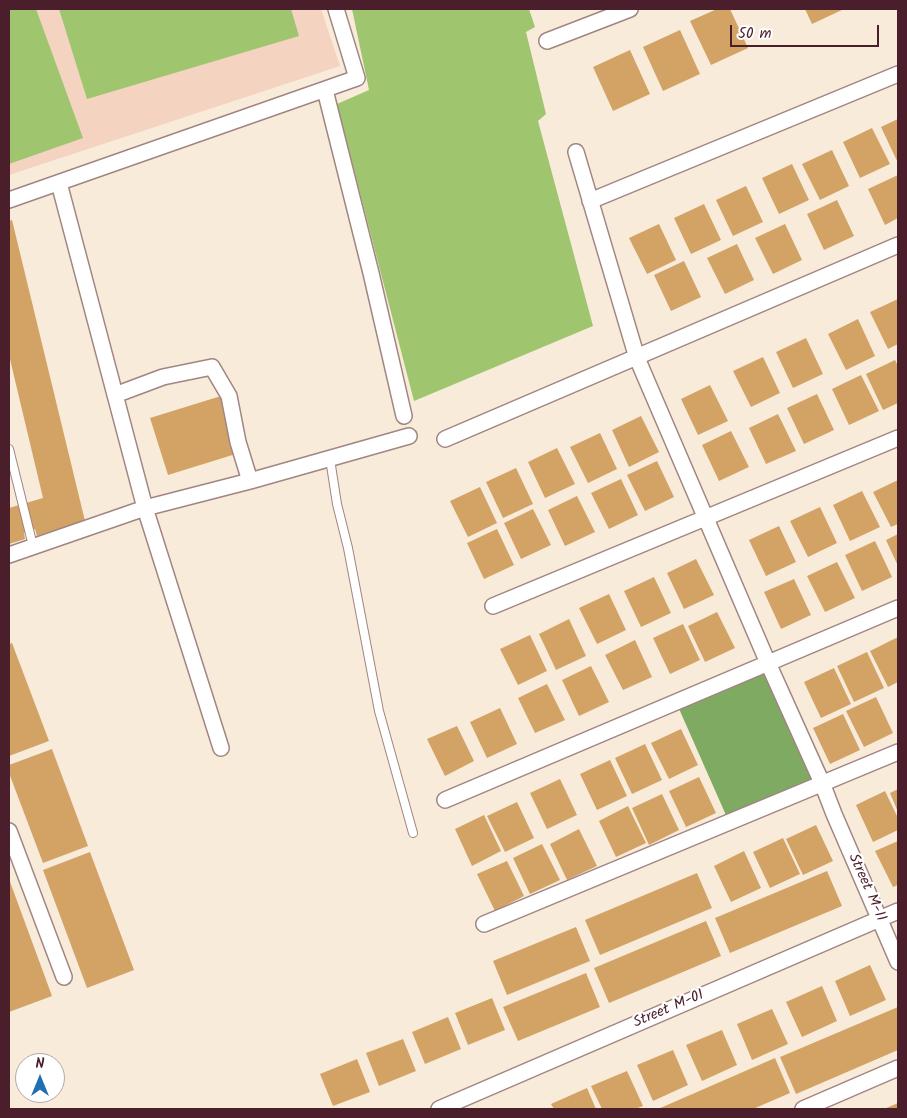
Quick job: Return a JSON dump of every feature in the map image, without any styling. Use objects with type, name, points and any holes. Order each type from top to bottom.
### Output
[{"type":"street","points":[[9,200],[357,78],[336,9]]},
{"type":"street","points":[[547,41],[630,9]]},
{"type":"street","points":[[590,201],[898,74]]},
{"type":"street","points":[[325,90],[371,273],[404,416]]},
{"type":"street","name":"Street M-11","points":[[576,152],[637,358],[898,962]]},
{"type":"street","points":[[59,183],[146,508],[221,748]]},
{"type":"street","points":[[445,439],[898,245]]},
{"type":"street","points":[[115,395],[163,377],[212,367],[229,396],[238,442],[250,481]]},
{"type":"street","points":[[9,555],[146,508],[409,436]]},
{"type":"street","points":[[493,606],[898,438]]},
{"type":"street","points":[[445,800],[898,608]]},
{"type":"street","points":[[484,924],[898,752]]},
{"type":"street","points":[[9,830],[64,977]]},
{"type":"street","name":"Street M-01","points":[[439,1109],[898,911]]},
{"type":"street","points":[[803,1109],[898,1068]]},
{"type":"lane","points":[[9,449],[33,546]]},
{"type":"lane","points":[[330,459],[337,504],[348,548],[379,712],[413,833]]},
{"type":"shaded area","points":[[9,9],[321,9],[340,66],[9,175]]},
{"type":"green space","points":[[9,9],[36,9],[83,138],[9,164]]},
{"type":"green space","points":[[59,9],[291,9],[299,36],[87,99]]},
{"type":"green space","points":[[352,9],[529,9],[535,27],[526,32],[546,114],[538,121],[593,326],[414,401],[337,104],[369,90]]},
{"type":"green space","points":[[768,663],[822,783],[729,822],[676,702]]},
{"type":"building","points":[[717,9],[730,9],[748,48],[711,65],[690,21]]},
{"type":"building","points":[[805,9],[844,9],[812,24]]},
{"type":"building","points":[[680,30],[700,74],[663,91],[643,47]]},
{"type":"building","points":[[630,50],[650,94],[613,111],[593,67]]},
{"type":"building","points":[[898,119],[898,163],[881,127]]},
{"type":"building","points":[[872,128],[890,164],[860,178],[843,142]]},
{"type":"building","points":[[832,150],[849,186],[820,200],[802,164]]},
{"type":"building","points":[[792,164],[809,200],[779,214],[762,178]]},
{"type":"building","points":[[898,175],[898,218],[885,225],[868,189]]},
{"type":"building","points":[[746,186],[763,222],[733,236],[716,200]]},
{"type":"building","points":[[837,200],[854,236],[824,250],[807,214]]},
{"type":"building","points":[[704,204],[721,240],[691,254],[674,218]]},
{"type":"building","points":[[12,220],[85,521],[37,536],[35,529],[24,533],[25,539],[9,544],[9,508],[43,498],[9,355],[9,221]]},
{"type":"building","points":[[659,224],[676,260],[647,274],[629,238]]},
{"type":"building","points":[[785,224],[802,260],[773,274],[755,238]]},
{"type":"building","points":[[737,244],[754,280],[725,294],[707,258]]},
{"type":"building","points":[[684,261],[701,297],[671,311],[654,275]]},
{"type":"building","points":[[898,299],[898,344],[888,349],[870,312]]},
{"type":"building","points":[[858,319],[875,356],[846,370],[828,334]]},
{"type":"building","points":[[806,338],[823,374],[793,388],[776,352]]},
{"type":"building","points":[[763,357],[780,393],[751,407],[733,371]]},
{"type":"building","points":[[895,360],[898,366],[898,403],[883,410],[866,374]]},
{"type":"building","points":[[861,375],[879,411],[849,425],[832,389]]},
{"type":"building","points":[[710,385],[728,421],[698,435],[681,399]]},
{"type":"building","points":[[817,394],[834,430],[804,444],[787,408]]},
{"type":"building","points":[[221,396],[239,453],[168,475],[150,418]]},
{"type":"building","points":[[778,414],[796,451],[766,464],[749,428]]},
{"type":"building","points":[[641,416],[659,452],[629,467],[612,430]]},
{"type":"building","points":[[731,431],[749,467],[719,481],[702,445]]},
{"type":"building","points":[[600,433],[617,469],[588,483],[570,447]]},
{"type":"building","points":[[557,448],[575,484],[545,498],[528,462]]},
{"type":"building","points":[[657,461],[674,497],[645,511],[627,475]]},
{"type":"building","points":[[516,468],[533,504],[503,518],[486,482]]},
{"type":"building","points":[[621,479],[638,515],[609,529],[591,493]]},
{"type":"building","points":[[898,480],[898,524],[891,527],[873,492]]},
{"type":"building","points":[[480,487],[497,523],[468,537],[450,501]]},
{"type":"building","points":[[862,491],[880,527],[850,541],[833,505]]},
{"type":"building","points":[[577,496],[595,532],[565,546],[548,510]]},
{"type":"building","points":[[820,507],[837,543],[808,557],[790,521]]},
{"type":"building","points":[[533,509],[551,545],[521,559],[504,523]]},
{"type":"building","points":[[779,526],[796,562],[766,576],[749,540]]},
{"type":"building","points":[[497,529],[514,565],[484,579],[467,543]]},
{"type":"building","points":[[898,534],[898,566],[886,540]]},
{"type":"building","points":[[875,541],[892,577],[862,591],[845,555]]},
{"type":"building","points":[[696,559],[714,595],[684,609],[667,573]]},
{"type":"building","points":[[837,562],[855,598],[825,612],[807,576]]},
{"type":"building","points":[[654,577],[671,613],[641,627],[624,591]]},
{"type":"building","points":[[794,579],[811,615],[781,629],[764,592]]},
{"type":"building","points":[[609,594],[626,630],[597,644],[579,608]]},
{"type":"building","points":[[717,612],[735,648],[705,662],[688,626]]},
{"type":"building","points":[[569,619],[586,656],[556,670],[539,634]]},
{"type":"building","points":[[683,624],[700,660],[670,674],[653,638]]},
{"type":"building","points":[[530,635],[547,671],[518,685],[500,649]]},
{"type":"building","points":[[898,637],[898,682],[888,687],[870,651]]},
{"type":"building","points":[[635,640],[652,677],[623,690],[605,655]]},
{"type":"building","points":[[12,643],[49,741],[9,756],[9,644]]},
{"type":"building","points":[[867,652],[884,688],[854,702],[837,666]]},
{"type":"building","points":[[591,666],[609,702],[579,716],[562,680]]},
{"type":"building","points":[[834,668],[851,704],[821,718],[804,682]]},
{"type":"building","points":[[547,684],[565,720],[535,733],[518,698]]},
{"type":"building","points":[[876,697],[893,733],[864,747],[846,711]]},
{"type":"building","points":[[500,708],[517,744],[487,758],[470,722]]},
{"type":"building","points":[[843,714],[860,750],[830,764],[813,728]]},
{"type":"building","points":[[457,726],[474,761],[445,776],[427,739]]},
{"type":"building","points":[[681,729],[698,765],[669,779],[651,743]]},
{"type":"building","points":[[645,744],[662,780],[632,794],[615,758]]},
{"type":"building","points":[[52,749],[88,846],[43,863],[9,773],[9,765]]},
{"type":"building","points":[[610,760],[627,796],[597,810],[580,774]]},
{"type":"building","points":[[699,777],[716,813],[686,827],[669,791]]},
{"type":"building","points":[[560,779],[577,815],[547,829],[530,793]]},
{"type":"building","points":[[898,789],[898,812],[890,793]]},
{"type":"building","points":[[885,791],[898,818],[898,830],[873,842],[856,805]]},
{"type":"building","points":[[662,794],[679,830],[649,845],[632,808]]},
{"type":"building","points":[[517,802],[534,838],[505,852],[487,816]]},
{"type":"building","points":[[628,806],[646,843],[616,857],[599,821]]},
{"type":"building","points":[[484,815],[501,851],[472,866],[455,829]]},
{"type":"building","points":[[816,825],[833,861],[803,875],[786,839]]},
{"type":"building","points":[[579,829],[597,866],[567,880],[550,844]]},
{"type":"building","points":[[783,838],[800,874],[770,888],[753,852]]},
{"type":"building","points":[[898,841],[898,885],[893,887],[875,851]]},
{"type":"building","points":[[542,844],[560,880],[530,894],[513,858]]},
{"type":"building","points":[[744,851],[761,888],[731,902],[714,866]]},
{"type":"building","points":[[90,852],[134,970],[87,988],[43,870]]},
{"type":"building","points":[[507,861],[524,896],[495,911],[477,874]]},
{"type":"building","points":[[827,871],[842,906],[730,953],[715,918]]},
{"type":"building","points":[[697,873],[712,908],[600,955],[585,920]]},
{"type":"building","points":[[9,879],[52,996],[9,1012]]},
{"type":"building","points":[[706,921],[721,956],[609,1003],[594,968]]},
{"type":"building","points":[[576,927],[590,961],[507,995],[493,961]]},
{"type":"building","points":[[870,965],[886,1000],[850,1016],[835,981]]},
{"type":"building","points":[[586,973],[600,1007],[518,1041],[503,1007]]},
{"type":"building","points":[[822,986],[837,1021],[802,1037],[786,1002]]},
{"type":"building","points":[[492,998],[505,1030],[468,1045],[455,1013]]},
{"type":"building","points":[[898,1007],[898,1050],[796,1094],[780,1057]]},
{"type":"building","points":[[772,1009],[788,1044],[752,1060],[737,1024]]},
{"type":"building","points":[[448,1017],[461,1049],[425,1064],[412,1032]]},
{"type":"building","points":[[722,1030],[737,1065],[702,1081],[686,1045]]},
{"type":"building","points":[[403,1039],[416,1071],[379,1086],[366,1053]]},
{"type":"building","points":[[673,1050],[688,1085],[653,1101],[637,1065]]},
{"type":"building","points":[[775,1058],[790,1093],[753,1109],[658,1109]]},
{"type":"building","points":[[357,1059],[370,1092],[333,1106],[320,1074]]},
{"type":"building","points":[[627,1071],[643,1106],[635,1109],[602,1109],[591,1086]]},
{"type":"building","points":[[587,1088],[596,1109],[554,1109],[551,1104]]},
{"type":"building","points":[[898,1103],[898,1109],[884,1109]]}]
